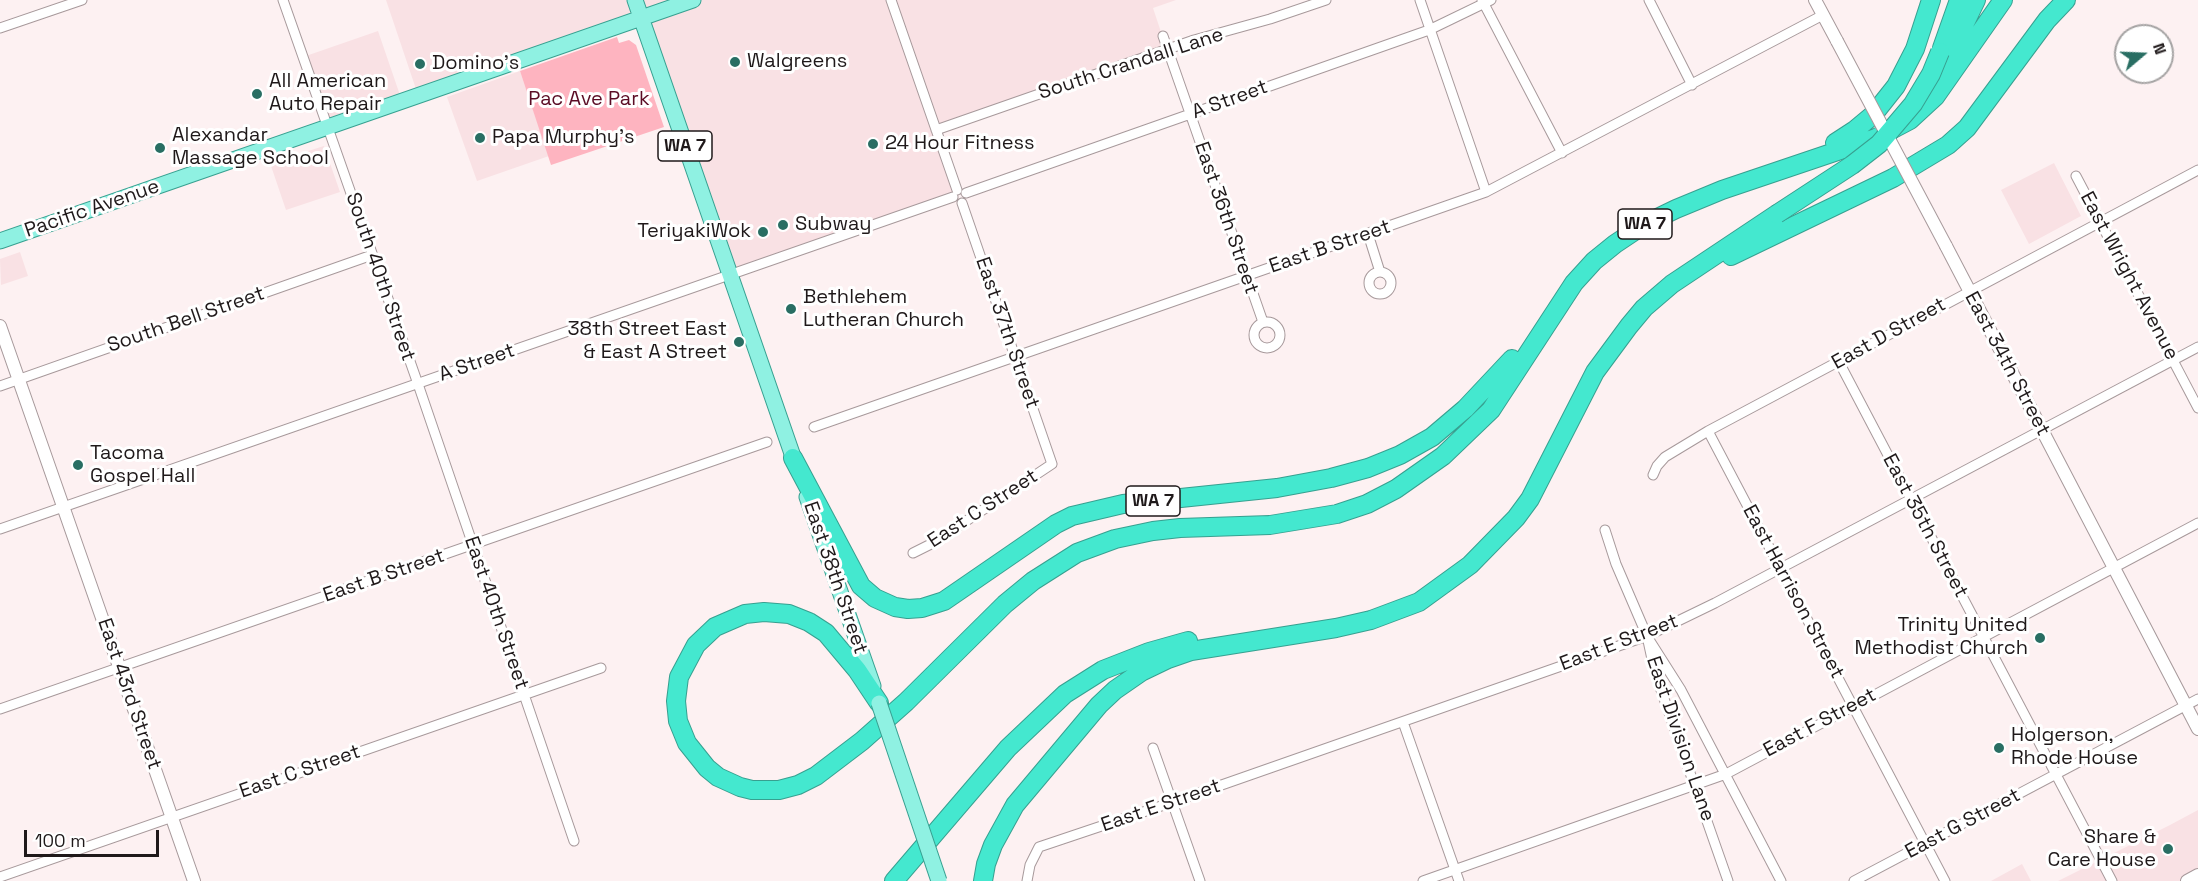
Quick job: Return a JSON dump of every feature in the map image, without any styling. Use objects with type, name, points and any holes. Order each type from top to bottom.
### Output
[{"type":"highway","points":[[1835,143],[1873,115],[1896,86],[1915,49],[1931,0]]},
{"type":"highway","points":[[1940,52],[1950,0]]},
{"type":"highway","points":[[983,881],[993,845],[1016,805],[1077,730],[1115,690],[1141,672],[1167,659],[1191,651],[1336,628],[1371,620],[1419,602],[1455,578],[1486,551],[1530,499],[1595,372],[1614,344],[1644,308],[1672,284],[1852,165],[1886,138],[1924,88],[1959,0]]},
{"type":"highway","points":[[1756,178],[1874,125],[1906,107],[1925,88],[1953,48],[1976,0]]},
{"type":"highway","points":[[1756,178],[1876,138],[1910,120],[1935,97],[2003,0]]},
{"type":"highway","points":[[1672,284],[1893,178],[1948,145],[1967,128],[2047,20],[2066,0]]},
{"type":"highway","name":"WA 7","points":[[793,458],[861,586],[875,598],[895,607],[913,609],[928,607],[950,598],[1056,524],[1072,516],[1123,504],[1277,488],[1331,478],[1368,468],[1400,455],[1432,436],[1466,409],[1489,386],[1594,261],[1645,224],[1676,209],[1756,178]]},
{"type":"highway","points":[[879,704],[857,670],[826,633],[809,622],[789,614],[764,612],[745,614],[715,627],[696,645],[679,677],[676,701],[678,721],[687,744],[706,768],[718,777],[740,787],[761,791],[778,790],[806,782],[862,741],[906,702],[1005,604],[1057,564],[1077,553],[1115,539],[1153,531],[1270,525],[1337,514],[1367,504],[1413,478],[1443,456],[1491,410],[1558,306]]},
{"type":"highway","points":[[894,881],[1008,748],[1042,714],[1077,684],[1103,670],[1179,642],[1208,637],[1336,628]]},
{"type":"main road","name":"WA 7","points":[[635,0],[729,275]]},
{"type":"main road","name":"Pacific Avenue","points":[[0,241],[693,0]]},
{"type":"main road","name":"East 38th Street","points":[[729,275],[939,881]]},
{"type":"street","points":[[0,28],[82,0]]},
{"type":"street","name":"South 40th Street","points":[[283,0],[417,384]]},
{"type":"street","points":[[891,0],[959,193]]},
{"type":"street","name":"South Crandall Lane","points":[[936,130],[1167,50],[1270,20],[1326,0]]},
{"type":"street","points":[[1420,0],[1486,192]]},
{"type":"street","points":[[1648,0],[1692,85]]},
{"type":"street","name":"East 34th Street","points":[[1815,0],[2198,729]]},
{"type":"street","points":[[1485,1],[1562,153]]},
{"type":"street","name":"A Street","points":[[0,529],[959,193],[1190,115],[1429,30],[1485,1]]},
{"type":"street","name":"East B Street","points":[[814,427],[1486,192],[1823,15]]},
{"type":"street","name":"East 36th Street","points":[[1163,36],[1263,322]]},
{"type":"street","name":"East D Street","points":[[1653,475],[1665,457],[1708,431],[2198,170]]},
{"type":"street","name":"East Wright Avenue","points":[[2076,176],[2198,408]]},
{"type":"street","name":"East 37th Street","points":[[959,193],[956,202],[962,203],[1052,464]]},
{"type":"street","points":[[1368,234],[1380,272]]},
{"type":"street","name":"South Bell Street","points":[[0,386],[372,255]]},
{"type":"street","name":"East 43rd Street","points":[[0,326],[192,875]]},
{"type":"street","name":"East E Street","points":[[1027,881],[1030,865],[1039,847],[1647,636],[1715,603],[2198,347]]},
{"type":"street","name":"East 35th Street","points":[[1839,362],[2112,881]]},
{"type":"street","name":"East 40th Street","points":[[417,384],[574,841]]},
{"type":"street","name":"East Harrison Street","points":[[1708,431],[1945,881]]},
{"type":"street","name":"East B Street","points":[[0,709],[767,442]]},
{"type":"street","name":"East C Street","points":[[913,553],[933,543],[1052,464]]},
{"type":"street","name":"East F Street","points":[[1423,881],[1726,774],[2198,523]]},
{"type":"street","name":"East Division Lane","points":[[1605,530],[1616,564],[1647,636],[1655,673],[1728,881]]},
{"type":"street","points":[[1647,636],[1676,681],[1781,881]]},
{"type":"street","name":"East C Street","points":[[0,877],[601,668]]},
{"type":"street","name":"East G Street","points":[[1854,881],[2198,699]]},
{"type":"street","points":[[1403,722],[1459,881]]},
{"type":"street","points":[[1153,748],[1200,881]]},
{"type":"street","points":[[2187,881],[2198,875]]},
{"type":"shaded area","points":[[386,0],[1176,0],[1153,8],[1167,50],[937,130],[959,195],[729,275],[641,18],[418,95]]},
{"type":"shaded area","points":[[378,31],[402,101],[327,127],[303,57]]},
{"type":"shaded area","points":[[520,71],[549,156],[477,181],[447,97]]},
{"type":"shaded area","points":[[324,146],[340,192],[286,210],[270,163]]},
{"type":"shaded area","points":[[2054,163],[2081,216],[2029,244],[2001,190]]},
{"type":"shaded area","points":[[20,252],[28,276],[1,285],[0,259]]},
{"type":"shaded area","points":[[2198,810],[2198,881],[2058,881],[2170,825]]},
{"type":"shaded area","points":[[2022,864],[2031,881],[1991,881]]},
{"type":"green space","name":"Pac Ave Park","points":[[617,37],[619,43],[629,40],[636,45],[664,127],[551,165],[520,71]]},
{"type":"place","name":"Walgreens","points":[[735,62]]},
{"type":"place","name":"Domino's","points":[[420,64]]},
{"type":"place","name":"All American Auto Repair","points":[[257,94]]},
{"type":"place","name":"Papa Murphy's","points":[[480,138]]},
{"type":"place","name":"24 Hour Fitness","points":[[873,144]]},
{"type":"place","name":"Alexandar Massage School","points":[[160,148]]},
{"type":"place","name":"Subway","points":[[783,225]]},
{"type":"place","name":"TeriyakiWok","points":[[763,232]]},
{"type":"place","name":"Bethlehem Lutheran Church","points":[[791,309]]},
{"type":"place","name":"38th Street East & East A Street","points":[[739,342]]},
{"type":"place","name":"Tacoma Gospel Hall","points":[[78,465]]},
{"type":"place","name":"Trinity United Methodist Church","points":[[2040,638]]},
{"type":"place","name":"Holgerson, Rhode House","points":[[1999,748]]},
{"type":"place","name":"Share & Care House","points":[[2168,849]]}]
